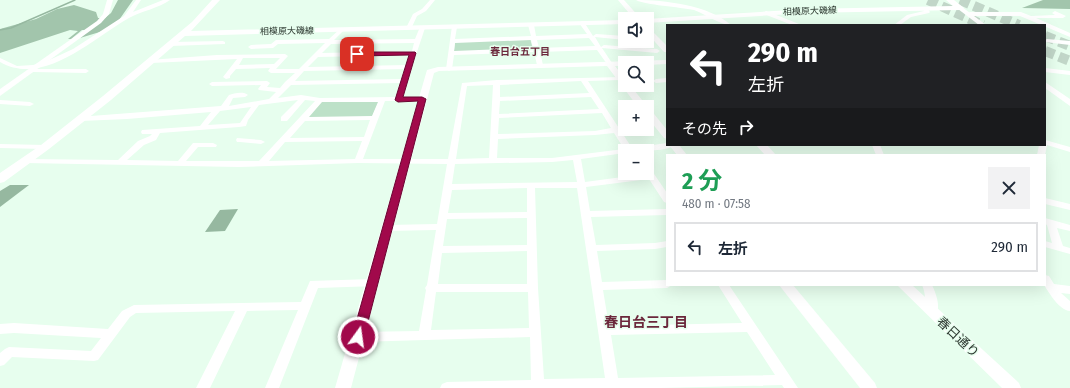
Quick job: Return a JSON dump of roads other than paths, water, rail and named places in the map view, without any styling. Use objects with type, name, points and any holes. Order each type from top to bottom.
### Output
[{"type":"main road","points":[[0,179],[81,120],[184,34],[216,0]]},
{"type":"main road","points":[[950,0],[960,8]]},
{"type":"main road","name":"相模原大磯線","points":[[654,21],[766,14],[960,8]]},
{"type":"main road","name":"相模原大磯線","points":[[184,34],[618,22]]},
{"type":"street","points":[[0,93],[99,22],[106,14],[110,0]]},
{"type":"street","points":[[126,17],[139,0]]},
{"type":"street","points":[[34,69],[63,56],[126,17],[168,0]]},
{"type":"street","points":[[409,28],[415,15],[424,10],[434,0]]},
{"type":"street","points":[[621,0],[632,12]]},
{"type":"street","points":[[638,0],[703,11],[717,17],[727,24]]},
{"type":"street","points":[[898,24],[909,16],[927,12],[924,8]]},
{"type":"street","points":[[960,8],[982,24]]},
{"type":"street","points":[[1021,14],[1027,9]]},
{"type":"street","points":[[1030,17],[1065,17],[1055,13]]},
{"type":"street","points":[[766,14],[794,24]]},
{"type":"street","points":[[970,14],[1021,14],[1046,24]]},
{"type":"street","points":[[582,23],[593,36],[609,63],[618,74]]},
{"type":"street","points":[[1046,24],[1070,35]]},
{"type":"street","points":[[531,25],[540,65]]},
{"type":"street","points":[[449,69],[454,27]]},
{"type":"street","points":[[398,100],[422,28]]},
{"type":"street","points":[[271,101],[315,55],[342,30]]},
{"type":"street","points":[[1046,31],[1070,31]]},
{"type":"street","points":[[452,41],[593,36],[618,38]]},
{"type":"street","points":[[654,36],[666,49]]},
{"type":"street","points":[[250,47],[272,47],[276,42],[417,41]]},
{"type":"street","points":[[1047,41],[1070,43]]},
{"type":"street","points":[[171,44],[223,43]]},
{"type":"street","points":[[451,53],[601,48],[657,51]]},
{"type":"street","points":[[315,55],[413,53]]},
{"type":"street","points":[[151,61],[242,56],[285,56],[271,71],[409,67]]},
{"type":"street","points":[[226,77],[242,56]]},
{"type":"street","points":[[0,60],[18,68],[86,72]]},
{"type":"street","points":[[343,388],[430,72],[438,69],[666,62]]},
{"type":"street","points":[[234,67],[276,66]]},
{"type":"street","points":[[1046,70],[1070,73]]},
{"type":"street","points":[[424,335],[430,288],[464,84],[583,79],[618,82]]},
{"type":"street","points":[[583,79],[626,144]]},
{"type":"street","points":[[656,81],[666,80]]},
{"type":"street","points":[[212,84],[221,85],[269,81],[261,89],[281,90]]},
{"type":"street","points":[[287,83],[405,81]]},
{"type":"street","points":[[493,161],[497,82]]},
{"type":"street","points":[[1046,85],[1070,103]]},
{"type":"street","points":[[632,92],[638,100]]},
{"type":"street","points":[[220,96],[245,95]]},
{"type":"street","points":[[496,99],[593,95]]},
{"type":"street","points":[[202,128],[206,122],[221,109],[231,96]]},
{"type":"street","points":[[81,120],[221,109],[304,97],[320,100],[422,99]]},
{"type":"street","points":[[284,118],[304,97]]},
{"type":"street","points":[[262,164],[320,100]]},
{"type":"street","points":[[358,162],[382,100]]},
{"type":"street","points":[[0,102],[27,102]]},
{"type":"street","points":[[145,132],[243,124],[244,120],[256,105]]},
{"type":"street","points":[[496,116],[604,111]]},
{"type":"street","points":[[302,119],[374,118]]},
{"type":"street","points":[[654,120],[666,135]]},
{"type":"street","points":[[494,137],[617,130]]},
{"type":"street","points":[[120,162],[141,143],[153,138],[157,132]]},
{"type":"street","points":[[284,140],[366,139]]},
{"type":"street","points":[[240,140],[261,142]]},
{"type":"street","points":[[1046,142],[1070,150]]},
{"type":"street","points":[[180,163],[196,145],[210,144]]},
{"type":"street","points":[[0,146],[45,147]]},
{"type":"street","points":[[654,147],[666,146]]},
{"type":"street","points":[[675,146],[681,154]]},
{"type":"street","points":[[762,146],[770,154]]},
{"type":"street","points":[[25,161],[262,164],[493,161],[552,160],[618,152]]},
{"type":"street","points":[[577,157],[613,386]]},
{"type":"street","points":[[447,187],[582,185],[618,179]]},
{"type":"street","points":[[654,180],[666,198]]},
{"type":"street","points":[[531,186],[533,288],[538,385]]},
{"type":"street","points":[[1046,201],[1070,207]]},
{"type":"street","points":[[586,214],[666,212]]},
{"type":"street","points":[[442,216],[531,215]]},
{"type":"street","points":[[1048,222],[1070,228]]},
{"type":"street","points":[[1048,222],[1058,247]]},
{"type":"street","points":[[387,228],[440,227]]},
{"type":"street","points":[[592,248],[654,246],[666,244]]},
{"type":"street","points":[[1046,244],[1070,251]]},
{"type":"street","points":[[437,250],[532,248]]},
{"type":"street","points":[[272,388],[314,284],[372,283]]},
{"type":"street","points":[[1048,283],[1070,290]]},
{"type":"street","points":[[1048,283],[1069,307]]},
{"type":"street","points":[[598,286],[666,284]]},
{"type":"street","points":[[724,286],[789,384]]},
{"type":"street","points":[[787,286],[869,388]]},
{"type":"street","name":"春日通り","points":[[905,286],[1013,388]]},
{"type":"street","points":[[927,286],[931,294],[932,312]]},
{"type":"street","points":[[430,288],[533,288]]},
{"type":"street","points":[[0,361],[8,352],[94,356],[126,314],[134,309],[304,306]]},
{"type":"street","points":[[203,388],[243,307]]},
{"type":"street","points":[[605,331],[751,327]]},
{"type":"street","points":[[0,329],[14,328],[111,334]]},
{"type":"street","points":[[358,337],[536,332]]},
{"type":"street","points":[[448,388],[538,385],[613,386],[789,384]]},
{"type":"waterway","points":[[0,30],[11,28],[75,0]]},
{"type":"tunnel","points":[[928,0],[981,24]]},
{"type":"tunnel","points":[[960,0],[1017,24]]},
{"type":"tunnel","points":[[1046,36],[1070,46]]},
{"type":"tunnel","points":[[1046,51],[1070,61]]},
{"type":"district","name":"春日台五丁目","points":[[520,52]]},
{"type":"district","name":"春日台三丁目","points":[[646,322]]}]
